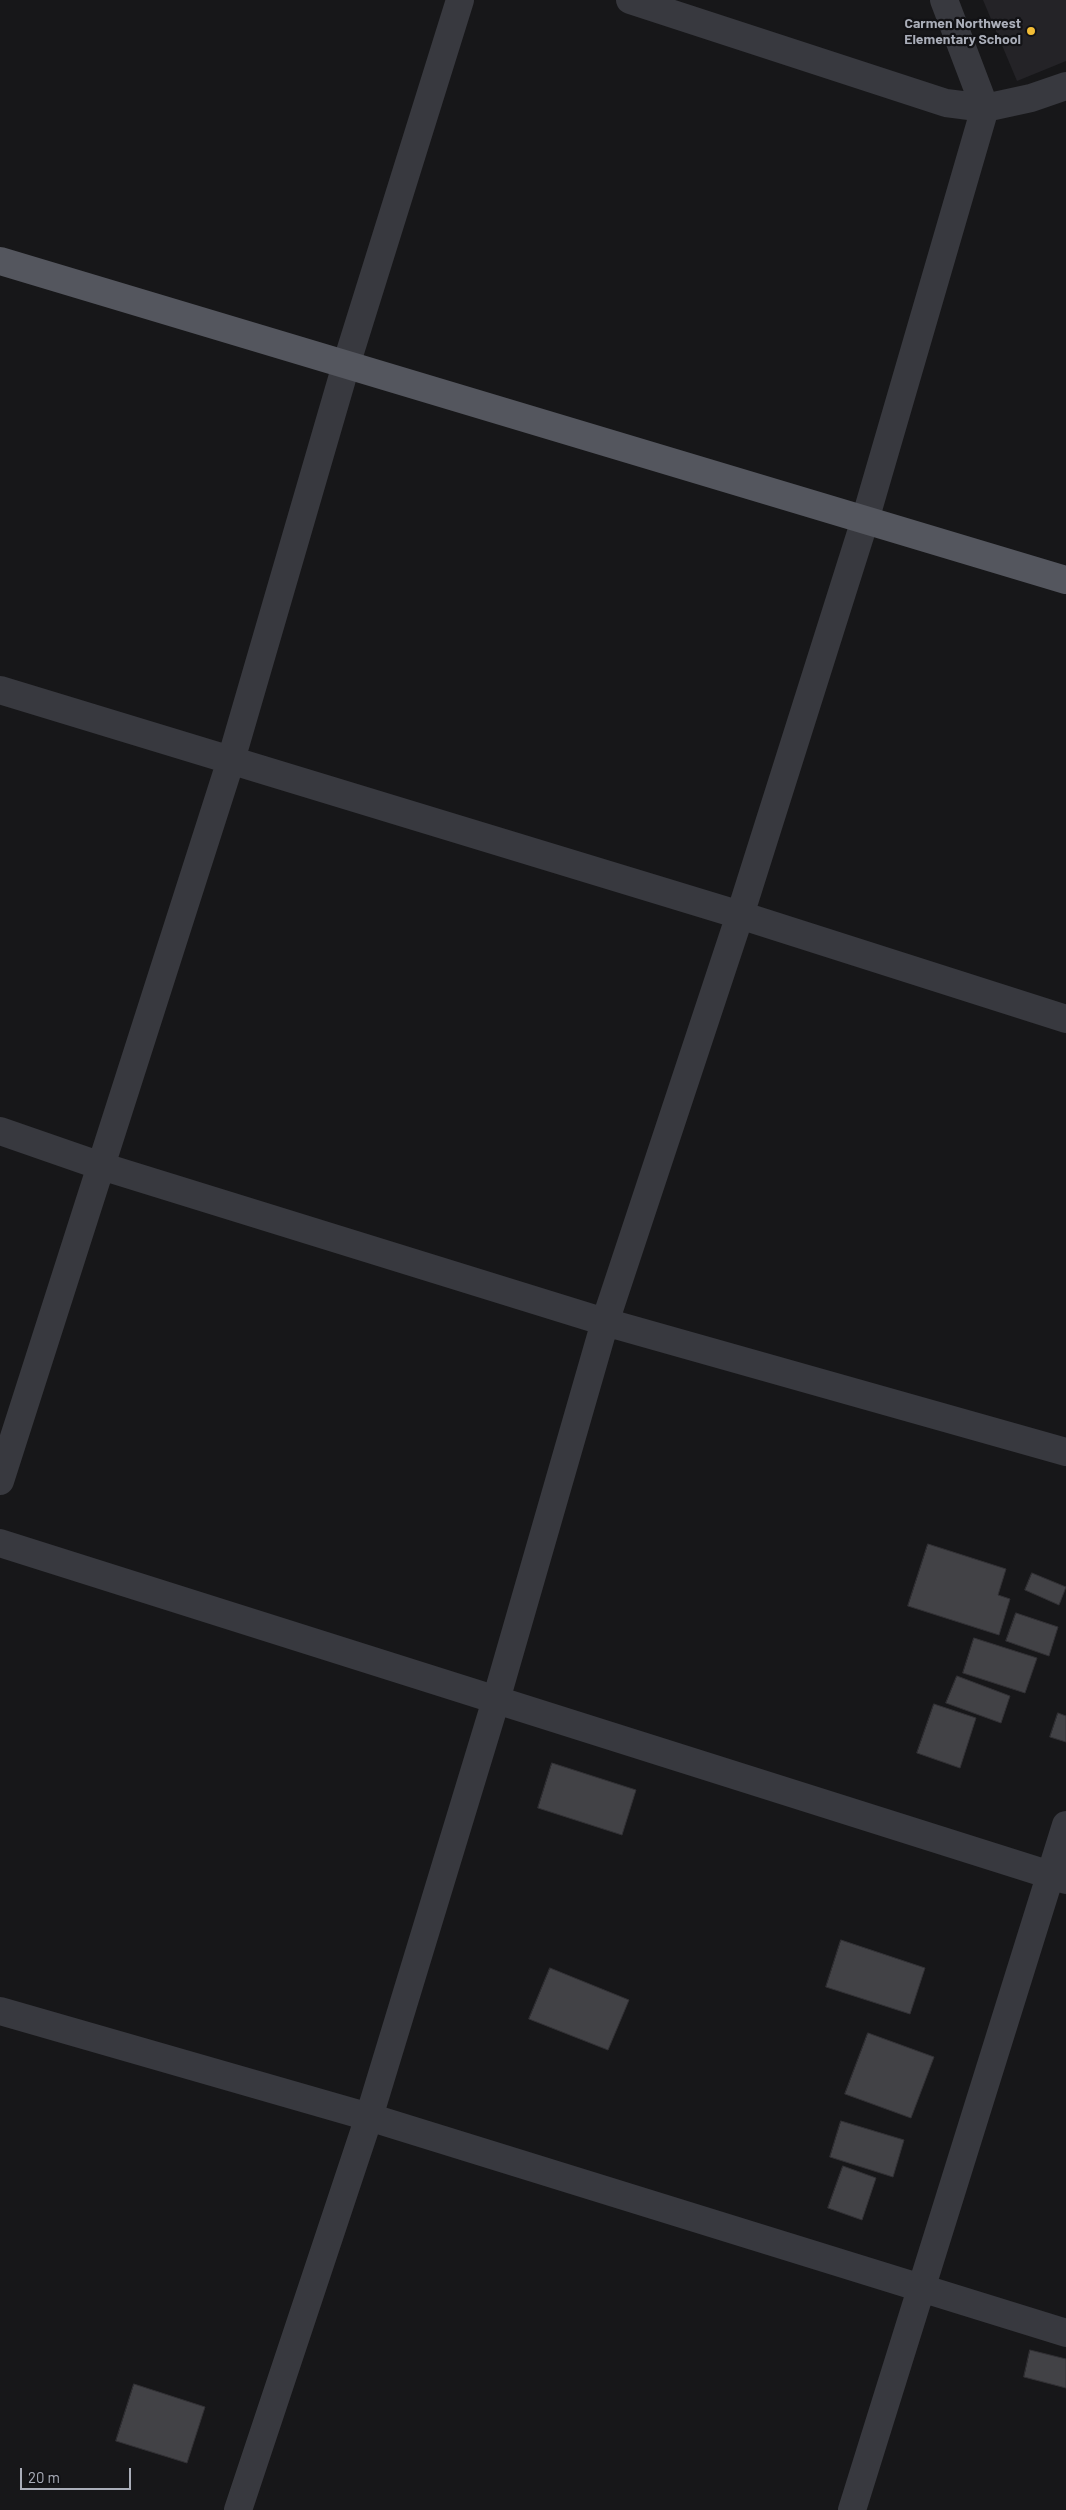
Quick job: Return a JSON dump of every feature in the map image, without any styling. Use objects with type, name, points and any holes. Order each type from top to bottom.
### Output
[{"type":"main road","points":[[0,261],[1066,580]]},
{"type":"street","points":[[0,1481],[232,760],[346,365],[460,0]]},
{"type":"street","points":[[630,0],[946,103],[985,108],[1031,98],[1066,86]]},
{"type":"street","points":[[238,2510],[369,2117],[496,1700],[605,1322],[740,915],[866,520],[985,108],[944,0]]},
{"type":"street","points":[[0,690],[740,915],[1066,1019]]},
{"type":"street","points":[[0,1131],[101,1166],[605,1322],[1066,1452]]},
{"type":"street","points":[[0,1544],[1058,1877]]},
{"type":"street","points":[[852,2510],[921,2290],[1058,1877],[1066,1825]]},
{"type":"street","points":[[0,2011],[369,2117],[1066,2334]]},
{"type":"shaded area","name":"Carmen Northwest Elementary School","points":[[983,0],[1066,0],[1066,61],[1017,81]]},
{"type":"building","points":[[928,1544],[1006,1569],[998,1595],[1010,1599],[999,1635],[908,1606]]},
{"type":"building","points":[[1032,1573],[1066,1587],[1059,1605],[1025,1590]]},
{"type":"building","points":[[1016,1613],[1058,1627],[1049,1656],[1006,1641]]},
{"type":"building","points":[[974,1638],[1037,1658],[1025,1693],[963,1673]]},
{"type":"building","points":[[957,1676],[1010,1696],[1001,1723],[946,1703]]},
{"type":"building","points":[[934,1704],[976,1718],[960,1768],[917,1753]]},
{"type":"building","points":[[1058,1713],[1066,1716],[1066,1742],[1050,1737]]},
{"type":"building","points":[[552,1763],[636,1790],[622,1835],[538,1808]]},
{"type":"building","points":[[841,1940],[925,1968],[910,2014],[826,1987]]},
{"type":"building","points":[[550,1968],[629,2000],[608,2050],[529,2019]]},
{"type":"building","points":[[868,2033],[934,2057],[911,2118],[845,2094]]},
{"type":"building","points":[[841,2121],[904,2140],[893,2177],[830,2157]]},
{"type":"building","points":[[843,2166],[876,2178],[862,2220],[828,2208]]},
{"type":"building","points":[[1030,2350],[1066,2359],[1066,2388],[1024,2377]]},
{"type":"building","points":[[134,2384],[205,2407],[187,2463],[116,2441]]},
{"type":"place","name":"Carmen Northwest Elementary School","points":[[1031,31]]}]
